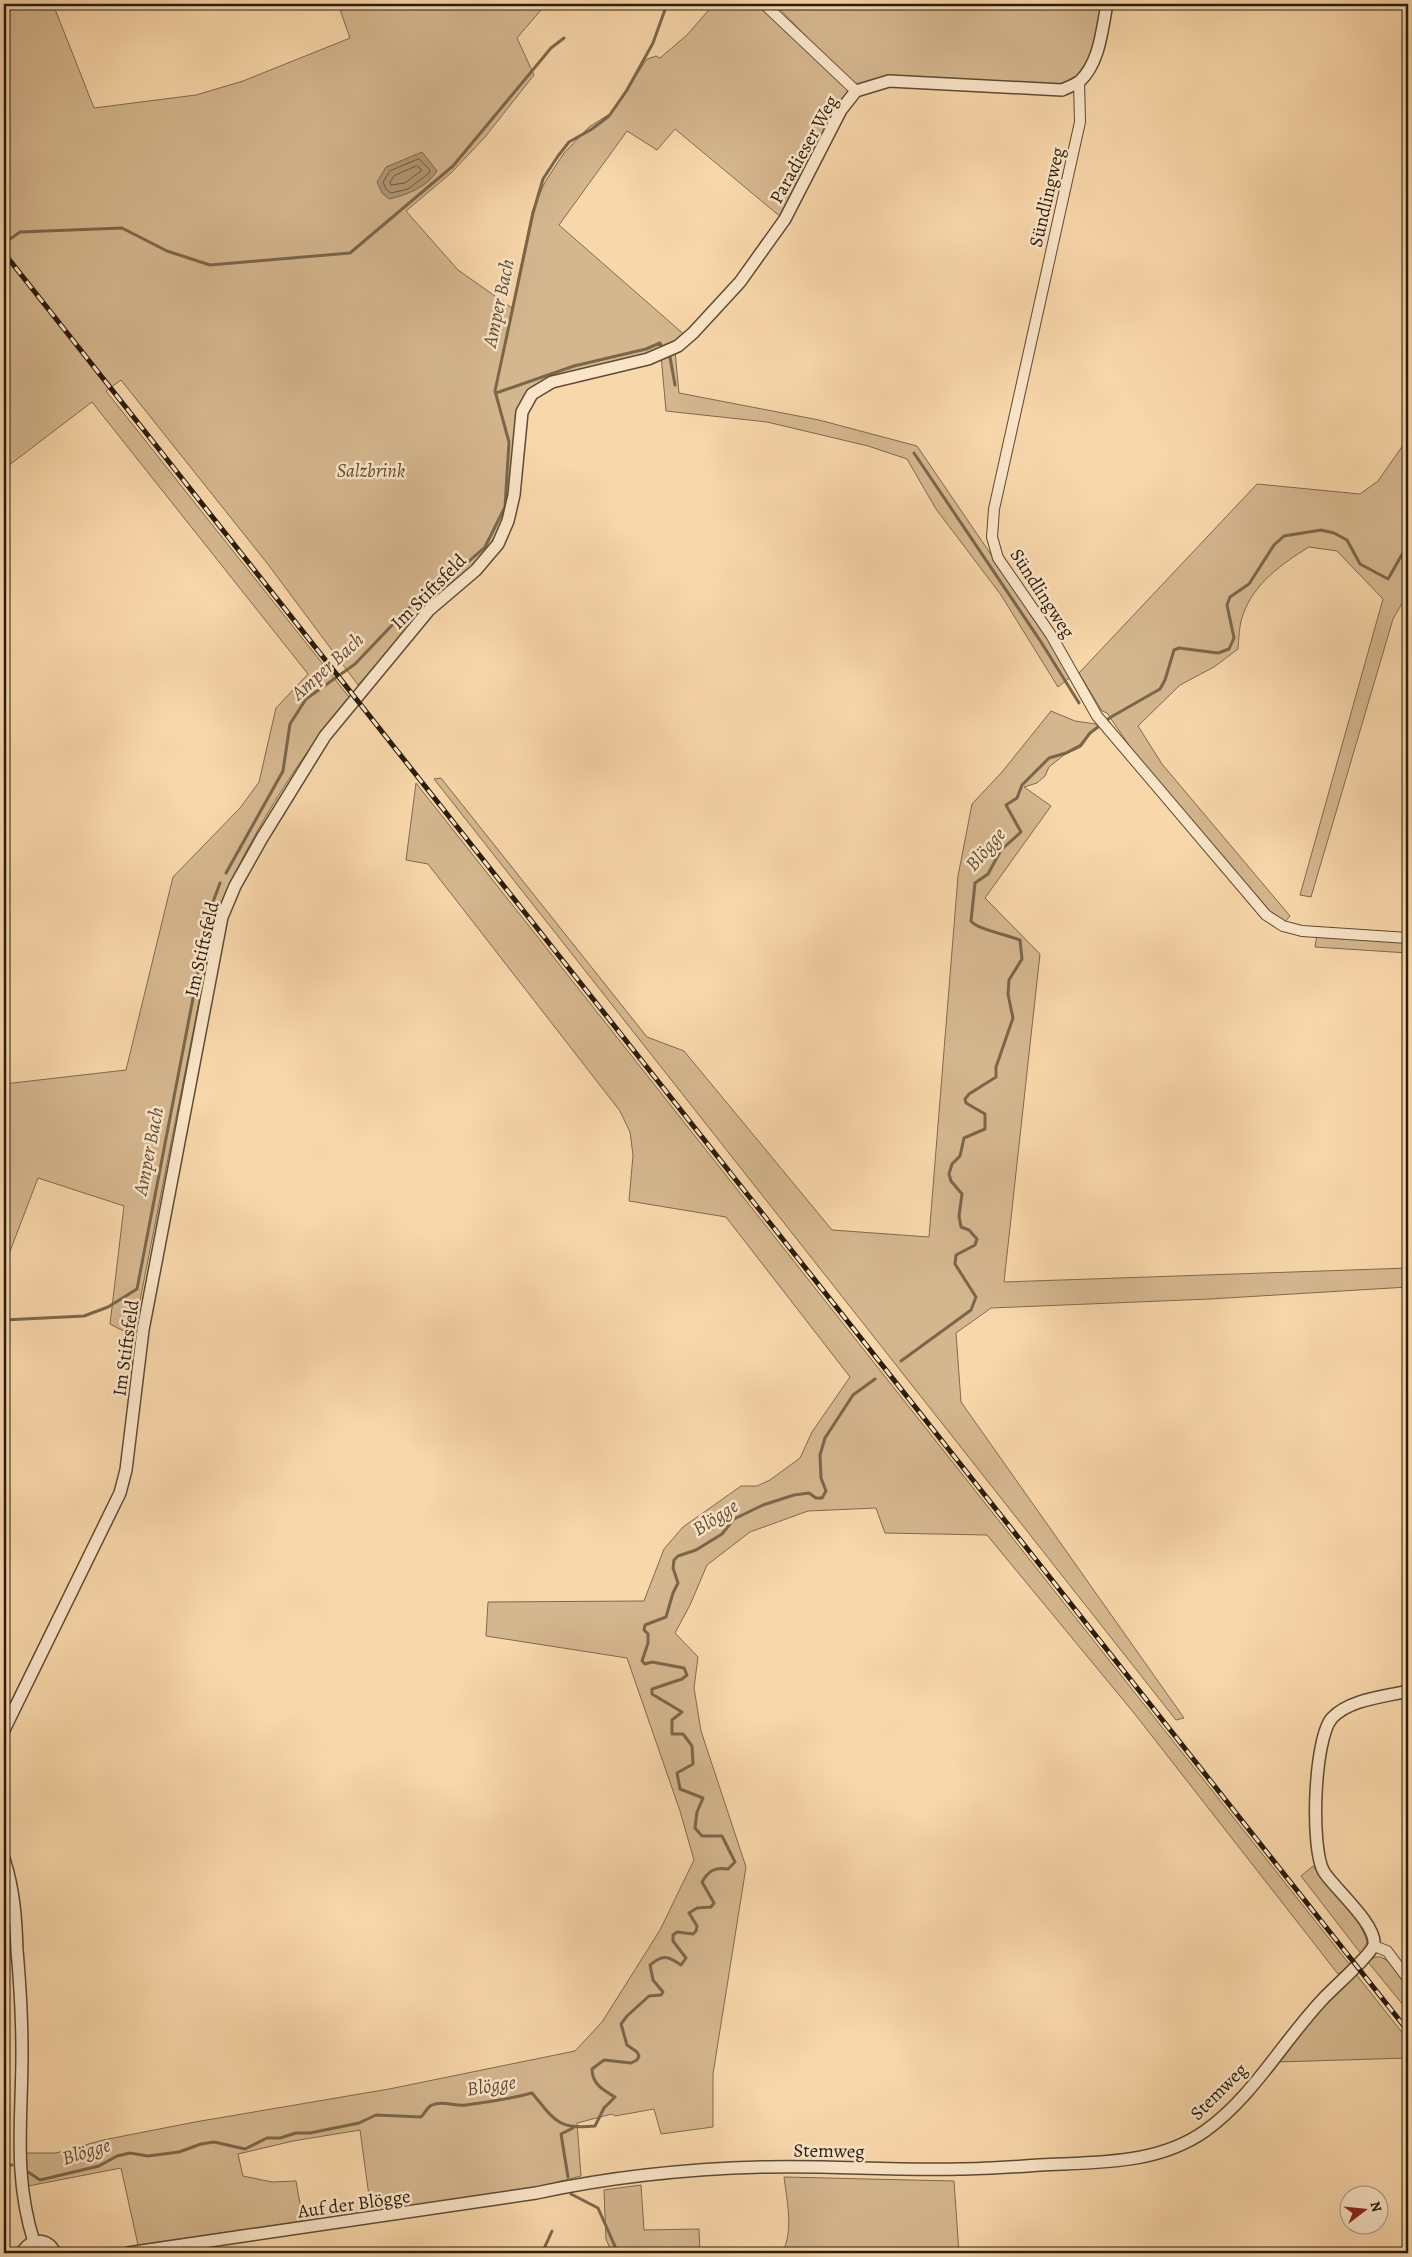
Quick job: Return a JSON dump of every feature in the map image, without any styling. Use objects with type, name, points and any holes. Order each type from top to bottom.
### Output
[{"type":"street","points":[[764,4],[856,91]]},
{"type":"street","points":[[1079,82],[1090,68],[1098,49],[1108,4]]},
{"type":"street","name":"Paradieser Weg","points":[[678,346],[693,333],[740,282],[784,219],[841,110],[856,91],[889,81],[1062,90],[1079,82]]},
{"type":"street","name":"Sündlingweg","points":[[1079,82],[1080,122],[994,509],[992,537],[998,558],[1051,635],[1097,716],[1274,922],[1302,931],[1408,938]]},
{"type":"street","name":"Im Stiftsfeld","points":[[4,1730],[116,1499],[126,1470],[143,1330],[222,917],[235,886],[294,783],[325,736],[429,610],[476,570],[498,544],[508,521],[514,496],[522,412],[532,394],[552,382],[648,359],[678,346]]},
{"type":"street","points":[[1408,1691],[1346,1707],[1327,1724],[1320,1744],[1316,1836],[1319,1861],[1324,1872],[1368,1926],[1374,1938],[1374,1946],[1387,1951],[1408,1979]]},
{"type":"street","points":[[4,1860],[12,1886],[21,2001],[20,2175],[25,2209],[34,2242]]},
{"type":"street","name":"Stemweg","points":[[584,2183],[712,2169],[765,2167],[958,2169],[1114,2162],[1164,2151],[1184,2143],[1205,2131],[1230,2109],[1308,2014],[1371,1952],[1374,1946]]},
{"type":"street","name":"Auf der Blögge","points":[[128,2253],[507,2198],[584,2183]]},
{"type":"street","points":[[22,2253],[25,2248],[34,2242],[46,2243],[56,2253]]},
{"type":"green space","name":"Salzbrink","points":[[4,4],[53,4],[94,108],[196,95],[243,81],[350,38],[338,4],[546,4],[517,38],[534,75],[485,137],[451,173],[406,211],[458,270],[512,308],[532,212],[545,182],[564,153],[589,127],[611,113],[647,59],[656,56],[660,58],[687,35],[714,4],[757,4],[853,91],[782,218],[675,129],[657,150],[627,131],[559,225],[687,337],[646,357],[530,392],[512,496],[494,555],[426,611],[358,685],[267,563],[121,380],[106,391],[349,697],[311,747],[275,801],[243,857],[216,915],[133,1336],[110,1324],[124,1206],[38,1178],[4,1267],[4,1084],[126,1070],[173,877],[240,808],[259,782],[276,708],[308,674],[92,402],[4,469]]},
{"type":"green space","points":[[775,4],[1105,4],[1095,50],[1076,80],[1061,87],[888,78],[856,88]]},
{"type":"green space","points":[[675,351],[679,393],[819,420],[917,446],[1072,676],[1058,687],[1001,595],[936,509],[907,459],[868,446],[767,422],[666,411],[661,355]]},
{"type":"green space","points":[[1408,438],[1408,593],[1393,619],[1311,897],[1300,895],[1383,599],[1337,551],[1309,547],[1279,567],[1261,584],[1248,604],[1239,632],[1238,649],[1214,667],[1180,685],[1138,726],[1162,764],[1290,916],[1283,924],[1269,914],[1146,770],[1107,713],[1102,711],[1079,673],[1257,484],[1360,494],[1378,481]]},
{"type":"green space","points":[[1051,711],[1075,721],[1102,725],[1089,735],[1081,747],[1064,755],[1049,767],[1045,776],[1037,783],[1024,787],[1051,806],[985,898],[1040,954],[1004,1282],[1408,1268],[1408,1287],[1210,1299],[991,1308],[956,1333],[961,1402],[1184,1718],[1176,1720],[434,779],[441,778],[647,1037],[684,1051],[832,1230],[929,1237],[958,876],[972,804],[1002,772]]},
{"type":"green space","points":[[416,783],[1350,1965],[1338,1974],[1134,1713],[987,1535],[885,1533],[876,1508],[808,1511],[750,1532],[707,1565],[690,1605],[675,1633],[698,1657],[694,1688],[701,1731],[746,1867],[713,2074],[713,2127],[661,2134],[654,2109],[615,2116],[612,2114],[577,2123],[581,2176],[534,2188],[371,2211],[360,2130],[293,2141],[238,2154],[243,2176],[272,2182],[296,2181],[303,2221],[138,2245],[121,2168],[23,2187],[23,2153],[56,2153],[103,2140],[195,2122],[389,2089],[575,2051],[602,2022],[660,1930],[694,1860],[680,1811],[627,1658],[486,1636],[488,1602],[644,1601],[664,1549],[683,1527],[741,1486],[757,1486],[770,1480],[800,1458],[812,1432],[850,1377],[726,1217],[629,1201],[633,1155],[630,1132],[620,1111],[428,864],[406,860]]},
{"type":"green space","points":[[1317,934],[1408,941],[1408,953],[1315,947]]},
{"type":"green space","points":[[1313,1866],[1358,1921],[1367,1942],[1362,1955],[1301,1876]]},
{"type":"green space","points":[[1375,1957],[1381,1957],[1388,1961],[1408,1987],[1408,2011],[1368,1962]]},
{"type":"green space","points":[[1356,1974],[1408,2040],[1408,2060],[1407,2058],[1278,2062],[1315,2014]]},
{"type":"green space","points":[[784,2177],[954,2181],[959,2253],[782,2253],[786,2244],[789,2226]]},
{"type":"green space","points":[[641,2185],[644,2230],[699,2229],[700,2253],[612,2253],[606,2239],[604,2190]]},
{"type":"water","points":[[422,152],[437,171],[433,177],[416,190],[389,199],[382,193],[377,182],[386,167]]},
{"type":"waterway","name":"Amper Bach","points":[[407,610],[446,572],[468,562],[485,547],[505,507],[509,442],[495,391],[533,213],[543,179],[569,142],[592,129],[609,116],[627,90],[653,43],[667,4]]},
{"type":"waterway","points":[[10,239],[20,232],[122,228],[167,251],[210,265],[350,253],[453,166],[551,48],[564,38]]},
{"type":"waterway","points":[[496,393],[574,366],[646,349],[660,343],[662,347]]},
{"type":"waterway","points":[[670,357],[675,385]]},
{"type":"waterway","points":[[914,453],[1041,642],[1079,703]]},
{"type":"waterway","name":"Blögge","points":[[901,1361],[971,1310],[976,1297],[955,1264],[956,1255],[975,1245],[977,1239],[969,1230],[961,1227],[959,1216],[962,1194],[951,1181],[949,1174],[952,1164],[960,1156],[964,1138],[985,1129],[985,1114],[966,1103],[965,1099],[969,1094],[996,1077],[996,1067],[1013,1018],[1008,994],[1009,980],[1022,959],[1020,940],[986,929],[971,921],[975,883],[988,874],[1001,850],[1021,832],[1006,805],[1017,798],[1022,785],[1049,758],[1066,753],[1081,745],[1090,733],[1111,717],[1160,689],[1165,680],[1174,650],[1179,648],[1218,653],[1229,649],[1234,638],[1227,605],[1230,597],[1249,584],[1274,545],[1284,536],[1321,530],[1334,533],[1347,540],[1360,564],[1388,579],[1408,544]]},
{"type":"waterway","name":"Amper Bach","points":[[226,873],[283,771],[290,724],[306,699],[355,664],[396,621]]},
{"type":"waterway","name":"Amper Bach","points":[[4,1320],[84,1316],[108,1307],[137,1289],[210,910],[220,883]]},
{"type":"waterway","name":"Blögge","points":[[25,2170],[40,2180],[99,2166],[117,2156],[130,2153],[148,2156],[179,2152],[201,2144],[214,2142],[245,2149],[267,2138],[280,2138],[296,2133],[310,2133],[359,2123],[376,2115],[421,2117],[429,2107],[436,2104],[466,2105],[532,2093],[558,2121],[572,2126],[595,2126],[604,2108],[615,2097],[596,2083],[592,2069],[604,2060],[631,2063],[637,2060],[639,2056],[637,2052],[627,2045],[621,2024],[649,1996],[661,1995],[663,1992],[653,1980],[650,1965],[662,1958],[669,1958],[681,1965],[686,1958],[673,1941],[673,1935],[677,1932],[693,1934],[696,1931],[697,1926],[689,1913],[697,1908],[711,1907],[714,1903],[702,1882],[713,1870],[719,1868],[728,1869],[735,1862],[722,1836],[702,1836],[695,1828],[697,1812],[703,1798],[680,1789],[677,1773],[693,1764],[692,1746],[683,1734],[672,1734],[672,1720],[682,1712],[652,1694],[652,1689],[682,1679],[687,1675],[684,1668],[652,1662],[645,1664],[642,1661],[648,1643],[648,1634],[644,1630],[645,1625],[666,1617],[678,1583],[673,1568],[674,1560],[678,1556],[696,1550],[722,1534],[734,1519],[763,1505],[794,1495],[809,1493],[816,1498],[822,1498],[826,1491],[821,1478],[820,1455],[825,1438],[853,1395],[875,1379]]},
{"type":"waterway","points":[[568,2177],[561,2134],[573,2128]]},
{"type":"waterway","name":"Blögge","points":[[4,2165],[12,2165]]},
{"type":"waterway","points":[[571,2194],[598,2208],[618,2253]]},
{"type":"waterway","points":[[542,2253],[552,2231]]},
{"type":"railway","points":[[4,253],[1408,2031]]}]
